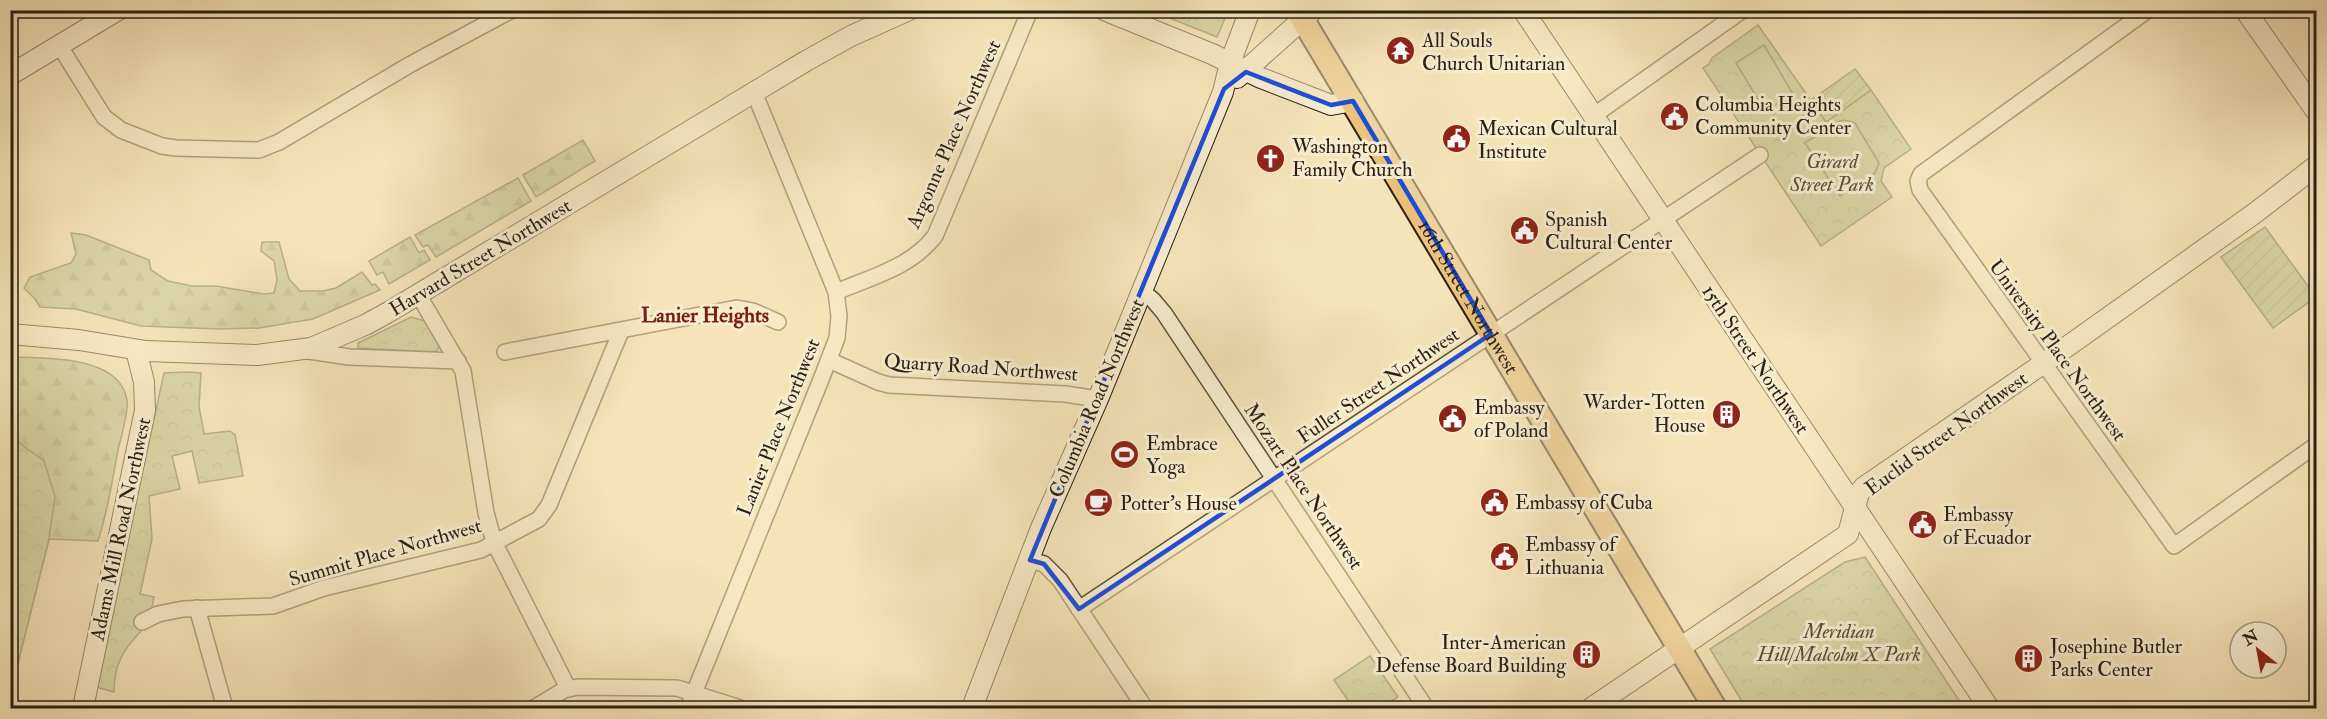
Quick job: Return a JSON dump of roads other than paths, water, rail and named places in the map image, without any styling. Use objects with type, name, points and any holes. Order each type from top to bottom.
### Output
[{"type":"main road","name":"16th Street Northwest","points":[[1304,13],[1353,101],[1715,708]]},
{"type":"street","points":[[10,75],[118,10]]},
{"type":"street","points":[[60,45],[104,117],[121,130],[162,146],[259,150],[279,142],[411,64],[512,10]]},
{"type":"street","name":"Harvard Street Northwest","points":[[10,334],[79,340],[136,350],[257,355],[302,350],[324,343],[365,325],[851,36],[909,10]]},
{"type":"street","name":"Argonne Place Northwest","points":[[836,292],[904,264],[919,254],[935,236],[1030,10]]},
{"type":"street","points":[[1104,10],[1330,105],[1353,101]]},
{"type":"street","name":"15th Street Northwest","points":[[1523,10],[1989,708]]},
{"type":"street","points":[[1593,116],[1743,10]]},
{"type":"street","name":"University Place Northwest","points":[[2148,10],[1921,174],[1918,181],[1920,190],[2171,542],[2316,445]]},
{"type":"street","points":[[2245,10],[2313,102]]},
{"type":"street","points":[[1238,67],[1304,13]]},
{"type":"street","points":[[1238,67],[1248,14]]},
{"type":"street","name":"Columbia Road Northwest","points":[[972,708],[1058,486],[1098,399],[1224,89],[1238,67]]},
{"type":"street","name":"Lanier Place Northwest","points":[[688,708],[829,360],[838,330],[836,292],[754,92]]},
{"type":"street","name":"Fuller Street Northwest","points":[[1079,609],[1760,155]]},
{"type":"street","name":"Euclid Street Northwest","points":[[1591,708],[1848,534],[1860,493],[1864,487],[2255,213],[2316,166]]},
{"type":"street","name":"Mozart Place Northwest","points":[[1142,291],[1164,313],[1426,708]]},
{"type":"street","points":[[418,294],[465,376],[486,513],[494,542],[568,688]]},
{"type":"street","points":[[505,352],[737,308],[753,311],[778,322]]},
{"type":"street","name":"Summit Place Northwest","points":[[142,622],[163,613],[197,608],[273,606],[324,588],[481,550],[544,515],[621,331]]},
{"type":"street","name":"Adams Mill Road Northwest","points":[[83,708],[145,410],[144,382],[136,350]]},
{"type":"street","points":[[302,350],[349,357],[458,361]]},
{"type":"street","name":"Quarry Road Northwest","points":[[829,360],[889,385],[973,388],[1098,399]]},
{"type":"street","points":[[1030,560],[1044,564],[1055,574],[1146,708]]},
{"type":"street","points":[[197,608],[225,708]]},
{"type":"street","points":[[534,708],[568,688],[669,687],[740,708]]},
{"type":"place","name":"All Souls Church Unitarian","points":[[1401,51]]},
{"type":"place","name":"Columbia Heights Community Center","points":[[1674,116]]},
{"type":"place","name":"Mexican Cultural Institute","points":[[1457,139]]},
{"type":"place","name":"Washington Family Church","points":[[1271,158]]},
{"type":"place","name":"Spanish Cultural Center","points":[[1524,230]]},
{"type":"place","name":"Warder-Totten House","points":[[1726,414]]},
{"type":"place","name":"Embassy of Poland","points":[[1453,419]]},
{"type":"place","name":"Embrace Yoga","points":[[1125,455]]},
{"type":"place","name":"Embassy of Cuba","points":[[1494,502]]},
{"type":"place","name":"Potter's House","points":[[1099,503]]},
{"type":"place","name":"Embassy of Ecuador","points":[[1922,525]]},
{"type":"place","name":"Embassy of Lithuania","points":[[1504,556]]},
{"type":"place","name":"Inter-American Defense Board Building","points":[[1587,654]]},
{"type":"place","name":"Josephine Butler Parks Center","points":[[2029,658]]},
{"type":"district","name":"Lanier Heights","points":[[705,315]]},
{"type":"park label","name":"Girard Street Park","points":[[1832,172]]},
{"type":"park label","name":"Meridian Hill/Malcolm X Park","points":[[1839,642]]}]
